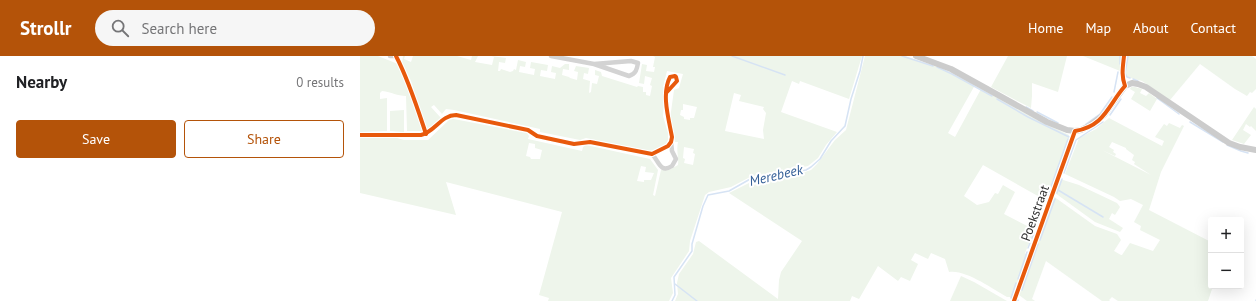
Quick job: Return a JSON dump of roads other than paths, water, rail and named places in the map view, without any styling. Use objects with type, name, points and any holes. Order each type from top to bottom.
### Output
[{"type":"main road","points":[[916,56],[951,69],[1047,122],[1067,130],[1074,131],[1081,130],[1089,126],[1104,115],[1125,86],[1138,84],[1146,87],[1229,143],[1256,150]]},
{"type":"street","points":[[390,56],[396,56]]},
{"type":"street","points":[[551,56],[594,64],[629,76],[633,75],[636,71],[639,56]]},
{"type":"street","points":[[1124,56],[1122,72],[1125,86]]},
{"type":"street","points":[[594,64],[631,61],[638,63]]},
{"type":"street","points":[[652,154],[661,168],[665,169],[672,166],[676,159],[672,151],[672,137],[666,106],[667,92]]},
{"type":"street","points":[[360,135],[421,135],[430,132],[447,116],[456,115],[528,130],[537,136],[574,144],[590,142],[652,154],[668,146],[671,142]]},
{"type":"street","name":"Poekstraat","points":[[1014,301],[1074,131]]},
{"type":"waterway","points":[[732,56],[785,75]]},
{"type":"waterway","name":"Merebeek","points":[[672,301],[675,295],[674,277],[692,251],[692,244],[703,206],[708,195],[729,191],[752,178],[776,176],[806,170],[820,159],[831,141],[845,126],[863,56]]},
{"type":"waterway","points":[[902,56],[933,66]]},
{"type":"waterway","points":[[1120,56],[1120,64]]},
{"type":"waterway","points":[[1128,56],[1125,73],[1127,77],[1130,78]]},
{"type":"waterway","points":[[937,67],[992,96]]},
{"type":"waterway","points":[[1114,92],[1118,72]]},
{"type":"waterway","points":[[1133,79],[1138,81]]},
{"type":"waterway","points":[[1086,124],[1100,114],[1112,97]]},
{"type":"waterway","points":[[1157,98],[1179,114]]},
{"type":"waterway","points":[[997,99],[1028,117],[1069,137]]},
{"type":"waterway","points":[[1110,115],[1121,99]]},
{"type":"waterway","points":[[1026,107],[1033,111]]},
{"type":"waterway","points":[[1037,112],[1058,123]]},
{"type":"waterway","points":[[1064,173],[1076,140],[1103,122]]},
{"type":"waterway","points":[[1190,122],[1223,142]]},
{"type":"waterway","points":[[1048,195],[1068,139]]},
{"type":"waterway","points":[[1227,145],[1248,153]]},
{"type":"waterway","points":[[1057,193],[1062,179]]},
{"type":"waterway","points":[[1058,190],[1103,217]]},
{"type":"waterway","points":[[1040,240],[1055,199]]},
{"type":"waterway","points":[[1028,248],[1034,233]]},
{"type":"waterway","points":[[1022,290],[1038,244]]},
{"type":"waterway","points":[[1018,279],[1027,252]]},
{"type":"waterway","points":[[1011,298],[1016,283]]},
{"type":"waterway","points":[[675,284],[697,301]]}]
